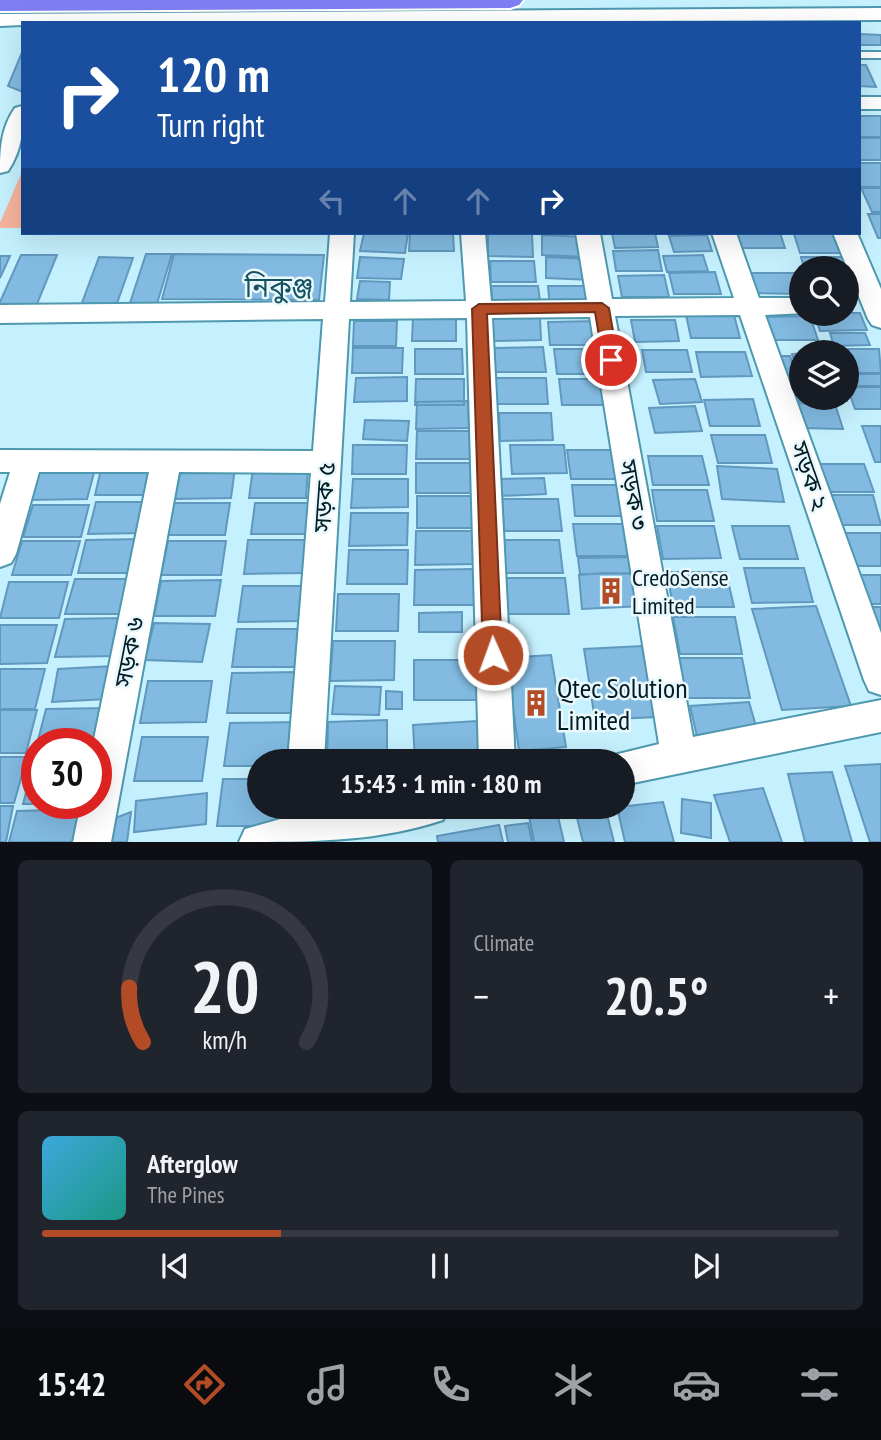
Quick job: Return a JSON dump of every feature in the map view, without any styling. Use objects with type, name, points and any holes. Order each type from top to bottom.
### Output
[{"type":"highway","points":[[0,3],[510,0]]},
{"type":"street","points":[[0,19],[823,19],[881,14]]},
{"type":"street","points":[[861,103],[881,103]]},
{"type":"street","points":[[0,166],[15,112]]},
{"type":"street","name":"সড়ক ৫","points":[[307,749],[342,235]]},
{"type":"street","points":[[473,235],[479,309],[497,749]]},
{"type":"street","name":"সড়ক ৩","points":[[588,235],[679,757]]},
{"type":"street","name":"সড়ক ২","points":[[725,235],[881,680]]},
{"type":"street","points":[[846,235],[878,312]]},
{"type":"street","points":[[0,314],[789,306]]},
{"type":"street","points":[[859,308],[878,312]]},
{"type":"street","points":[[0,554],[14,461],[327,462]]},
{"type":"street","name":"সড়ক ৬","points":[[92,842],[166,461]]},
{"type":"street","points":[[635,766],[881,716]]},
{"type":"street","points":[[288,832],[362,819]]},
{"type":"lane","points":[[861,55],[881,55]]},
{"type":"shaded area","points":[[21,174],[21,228],[0,228]]},
{"type":"building","points":[[861,34],[881,35],[881,45],[861,45]]},
{"type":"building","points":[[21,55],[21,91],[8,86]]},
{"type":"building","points":[[861,65],[866,65],[876,87],[861,86]]},
{"type":"building","points":[[861,116],[881,116],[881,137],[861,137]]},
{"type":"building","points":[[861,138],[881,138],[881,160],[861,160]]},
{"type":"building","points":[[861,163],[881,163],[881,187],[861,187]]},
{"type":"building","points":[[861,188],[881,188],[881,212],[872,212]]},
{"type":"building","points":[[868,214],[881,214],[881,238],[878,238]]},
{"type":"building","points":[[364,235],[408,235],[405,253],[360,251]]},
{"type":"building","points":[[410,235],[453,235],[454,251],[409,251]]},
{"type":"building","points":[[488,235],[532,235],[533,257],[488,256]]},
{"type":"building","points":[[542,235],[587,237],[587,257],[542,255]]},
{"type":"building","points":[[612,235],[655,235],[658,247],[615,248]]},
{"type":"building","points":[[707,235],[712,251],[674,252],[669,236]]},
{"type":"building","points":[[738,235],[781,235],[785,248],[742,248]]},
{"type":"building","points":[[794,235],[835,235],[841,253],[800,253]]},
{"type":"building","points":[[658,250],[662,271],[616,271],[613,251]]},
{"type":"building","points":[[146,254],[172,254],[156,307],[129,306]]},
{"type":"building","points":[[174,254],[324,255],[319,300],[162,299]]},
{"type":"building","points":[[21,255],[57,255],[35,309],[0,308],[0,302]]},
{"type":"building","points":[[703,255],[708,271],[667,272],[663,256]]},
{"type":"building","points":[[0,256],[10,256],[0,278]]},
{"type":"building","points":[[99,257],[133,258],[115,309],[80,308]]},
{"type":"building","points":[[360,257],[404,259],[401,279],[357,278]]},
{"type":"building","points":[[546,257],[591,259],[592,280],[546,278]]},
{"type":"building","points":[[490,261],[534,261],[536,282],[491,282]]},
{"type":"building","points":[[715,272],[721,294],[674,294],[669,273]]},
{"type":"building","points":[[749,273],[789,273],[789,294],[754,293]]},
{"type":"building","points":[[664,275],[669,297],[622,297],[618,276]]},
{"type":"building","points":[[360,281],[390,282],[389,300],[357,299]]},
{"type":"building","points":[[491,286],[538,286],[541,308],[493,308]]},
{"type":"building","points":[[548,286],[595,286],[597,308],[550,307]]},
{"type":"building","points":[[859,313],[867,330],[820,331],[818,326],[859,326]]},
{"type":"building","points":[[686,315],[734,315],[740,338],[691,338]]},
{"type":"building","points":[[789,316],[789,326],[813,326],[818,340],[768,340],[761,317]]},
{"type":"building","points":[[413,318],[456,318],[456,341],[412,341]]},
{"type":"building","points":[[491,318],[540,318],[541,340],[492,341]]},
{"type":"building","points":[[631,320],[675,320],[679,341],[635,342]]},
{"type":"building","points":[[354,321],[397,321],[396,346],[353,346]]},
{"type":"building","points":[[596,321],[599,345],[550,345],[548,322]]},
{"type":"building","points":[[830,333],[865,333],[870,345],[859,345],[859,340],[832,340]]},
{"type":"building","points":[[543,347],[546,372],[495,372],[494,348]]},
{"type":"building","points":[[353,348],[403,348],[402,373],[352,373]]},
{"type":"building","points":[[415,349],[462,349],[463,374],[415,374]]},
{"type":"building","points":[[554,349],[604,349],[608,374],[557,374]]},
{"type":"building","points":[[859,349],[879,349],[881,373],[859,373]]},
{"type":"building","points":[[642,350],[687,350],[692,372],[646,372]]},
{"type":"building","points":[[696,352],[745,352],[752,376],[701,377]]},
{"type":"building","points":[[778,356],[789,356],[789,375],[785,375]]},
{"type":"building","points":[[859,374],[881,374],[881,386],[859,386]]},
{"type":"building","points":[[407,377],[407,401],[354,402],[356,378]]},
{"type":"building","points":[[495,378],[546,378],[548,404],[497,404]]},
{"type":"building","points":[[416,379],[464,379],[464,405],[415,405]]},
{"type":"building","points":[[559,379],[610,379],[614,405],[562,405]]},
{"type":"building","points":[[695,379],[702,402],[660,404],[653,380]]},
{"type":"building","points":[[859,387],[881,387],[881,409],[859,409]]},
{"type":"building","points":[[753,399],[760,426],[710,426],[704,400]]},
{"type":"building","points":[[468,401],[469,428],[416,429],[417,402]]},
{"type":"building","points":[[695,406],[702,431],[655,433],[649,408]]},
{"type":"building","points":[[797,410],[837,410],[843,429],[802,428]]},
{"type":"building","points":[[499,413],[551,413],[553,440],[500,441]]},
{"type":"building","points":[[365,420],[409,421],[407,441],[363,439]]},
{"type":"building","points":[[862,426],[881,426],[881,462],[875,462]]},
{"type":"building","points":[[417,431],[470,431],[470,459],[416,459]]},
{"type":"building","points":[[711,435],[765,435],[772,463],[718,463]]},
{"type":"building","points":[[353,445],[407,445],[406,474],[352,474]]},
{"type":"building","points":[[510,445],[564,445],[567,473],[512,474]]},
{"type":"building","points":[[567,450],[621,450],[626,479],[571,479]]},
{"type":"building","points":[[648,456],[702,456],[709,485],[653,485]]},
{"type":"building","points":[[416,463],[471,463],[472,493],[416,493]]},
{"type":"building","points":[[816,464],[864,464],[874,492],[825,492]]},
{"type":"building","points":[[102,465],[157,465],[150,495],[95,495]]},
{"type":"building","points":[[717,466],[777,469],[784,502],[722,499]]},
{"type":"building","points":[[181,468],[235,468],[231,498],[175,499]]},
{"type":"building","points":[[253,468],[308,468],[306,498],[249,498]]},
{"type":"building","points":[[40,469],[95,469],[87,499],[30,500]]},
{"type":"building","points":[[544,478],[546,494],[501,496],[499,479]]},
{"type":"building","points":[[353,479],[408,479],[408,507],[351,508]]},
{"type":"building","points":[[572,485],[627,485],[632,516],[575,516]]},
{"type":"building","points":[[652,490],[707,490],[714,521],[657,521]]},
{"type":"building","points":[[823,495],[873,495],[881,525],[832,525]]},
{"type":"building","points":[[417,496],[473,496],[474,528],[417,528]]},
{"type":"building","points":[[502,499],[558,499],[562,531],[504,531]]},
{"type":"building","points":[[96,502],[153,502],[146,533],[88,534]]},
{"type":"building","points":[[174,503],[230,503],[225,535],[168,535]]},
{"type":"building","points":[[255,503],[311,503],[308,534],[251,534]]},
{"type":"building","points":[[33,505],[89,505],[81,537],[23,537]]},
{"type":"building","points":[[351,513],[408,513],[407,545],[349,546]]},
{"type":"building","points":[[573,524],[630,524],[635,556],[577,556]]},
{"type":"building","points":[[657,526],[714,526],[721,558],[663,559]]},
{"type":"building","points":[[732,526],[789,526],[798,559],[740,559]]},
{"type":"building","points":[[416,531],[473,531],[474,564],[415,565]]},
{"type":"building","points":[[837,533],[881,533],[881,566],[847,566]]},
{"type":"building","points":[[144,539],[137,573],[78,573],[86,540]]},
{"type":"building","points":[[248,540],[306,540],[303,573],[244,574]]},
{"type":"building","points":[[502,540],[559,540],[563,573],[504,573]]},
{"type":"building","points":[[22,541],[80,541],[71,575],[12,575]]},
{"type":"building","points":[[168,541],[226,541],[221,575],[161,575]]},
{"type":"building","points":[[349,550],[408,550],[407,584],[347,584]]},
{"type":"building","points":[[636,557],[639,573],[580,574],[578,558]]},
{"type":"building","points":[[744,568],[804,568],[813,602],[752,603]]},
{"type":"building","points":[[474,569],[475,605],[414,605],[415,570]]},
{"type":"building","points":[[667,572],[726,572],[734,607],[673,607]]},
{"type":"building","name":"CredoSense Limited","points":[[639,574],[643,606],[582,609],[579,575]]},
{"type":"building","points":[[858,575],[881,575],[881,604],[868,604]]},
{"type":"building","points":[[506,578],[565,578],[569,614],[508,614]]},
{"type":"building","points":[[75,579],[134,579],[127,614],[65,614]]},
{"type":"building","points":[[221,580],[215,616],[154,616],[161,581]]},
{"type":"building","points":[[9,582],[68,582],[59,618],[0,618]]},
{"type":"building","points":[[243,586],[303,586],[299,621],[238,622]]},
{"type":"building","points":[[338,594],[399,594],[398,631],[336,631]]},
{"type":"building","points":[[816,606],[851,706],[782,710],[752,609]]},
{"type":"building","points":[[868,607],[881,607],[881,638]]},
{"type":"building","points":[[462,612],[462,632],[419,632],[419,613]]},
{"type":"building","points":[[673,617],[735,617],[742,654],[680,654]]},
{"type":"building","points":[[126,618],[117,656],[55,657],[65,619]]},
{"type":"building","points":[[154,623],[210,624],[202,662],[145,660]]},
{"type":"building","points":[[0,625],[57,625],[47,663],[0,664]]},
{"type":"building","points":[[237,629],[299,629],[295,667],[232,667]]},
{"type":"building","points":[[333,641],[395,641],[394,680],[330,681]]},
{"type":"building","points":[[642,646],[656,717],[595,720],[584,649]]},
{"type":"building","name":"Qtec Solution Limited","points":[[551,655],[566,747],[519,749],[506,658]]},
{"type":"building","points":[[679,658],[742,658],[750,698],[686,698]]},
{"type":"building","points":[[414,660],[477,660],[479,700],[414,700]]},
{"type":"building","points":[[113,666],[107,699],[52,702],[58,669]]},
{"type":"building","points":[[0,669],[45,669],[35,709],[0,709]]},
{"type":"building","points":[[297,672],[292,713],[227,713],[232,673]]},
{"type":"building","points":[[148,681],[212,681],[206,722],[140,723]]},
{"type":"building","points":[[335,686],[381,687],[379,715],[332,714]]},
{"type":"building","points":[[386,691],[402,692],[402,709],[386,709]]},
{"type":"building","points":[[749,702],[760,740],[699,745],[690,706]]},
{"type":"building","points":[[111,708],[103,728],[41,728],[46,709]]},
{"type":"building","points":[[0,710],[37,710],[32,728],[21,728],[21,753],[0,753]]},
{"type":"building","points":[[387,720],[387,749],[327,749],[328,722]]},
{"type":"building","points":[[477,721],[480,749],[414,749],[413,725]]},
{"type":"building","points":[[296,722],[294,749],[247,749],[247,766],[224,766],[230,723]]},
{"type":"building","points":[[142,737],[208,737],[202,781],[134,781]]},
{"type":"building","points":[[0,757],[21,757],[21,778],[14,803],[0,803]]},
{"type":"building","points":[[881,764],[881,842],[870,842],[845,766]]},
{"type":"building","points":[[832,772],[852,842],[805,842],[788,774]]},
{"type":"building","points":[[223,779],[247,779],[247,819],[288,819],[288,826],[217,826]]},
{"type":"building","points":[[763,788],[782,842],[730,842],[714,795]]},
{"type":"building","points":[[207,793],[206,824],[134,832],[136,801]]},
{"type":"building","points":[[682,799],[711,803],[711,838],[681,833]]},
{"type":"building","points":[[663,802],[674,842],[625,842],[620,819],[635,819],[635,805]]},
{"type":"building","points":[[0,806],[13,806],[6,842],[0,842]]},
{"type":"building","points":[[17,811],[21,811],[21,819],[84,819],[80,842],[9,842]]},
{"type":"building","points":[[131,812],[127,842],[104,842],[107,821]]},
{"type":"building","points":[[530,819],[559,819],[564,842],[534,842]]},
{"type":"building","points":[[577,819],[608,819],[614,842],[583,842]]},
{"type":"building","points":[[528,823],[532,842],[508,842],[505,826]]},
{"type":"building","points":[[499,825],[503,842],[438,842],[437,836]]},
{"type":"place","name":"CredoSense Limited","points":[[611,591]]},
{"type":"place","name":"Qtec Solution Limited","points":[[536,703]]},
{"type":"district","name":"নিকুঞ্জ","points":[[279,286]]},
{"type":"route","points":[[493,655],[479,309],[602,308],[611,360]]}]
